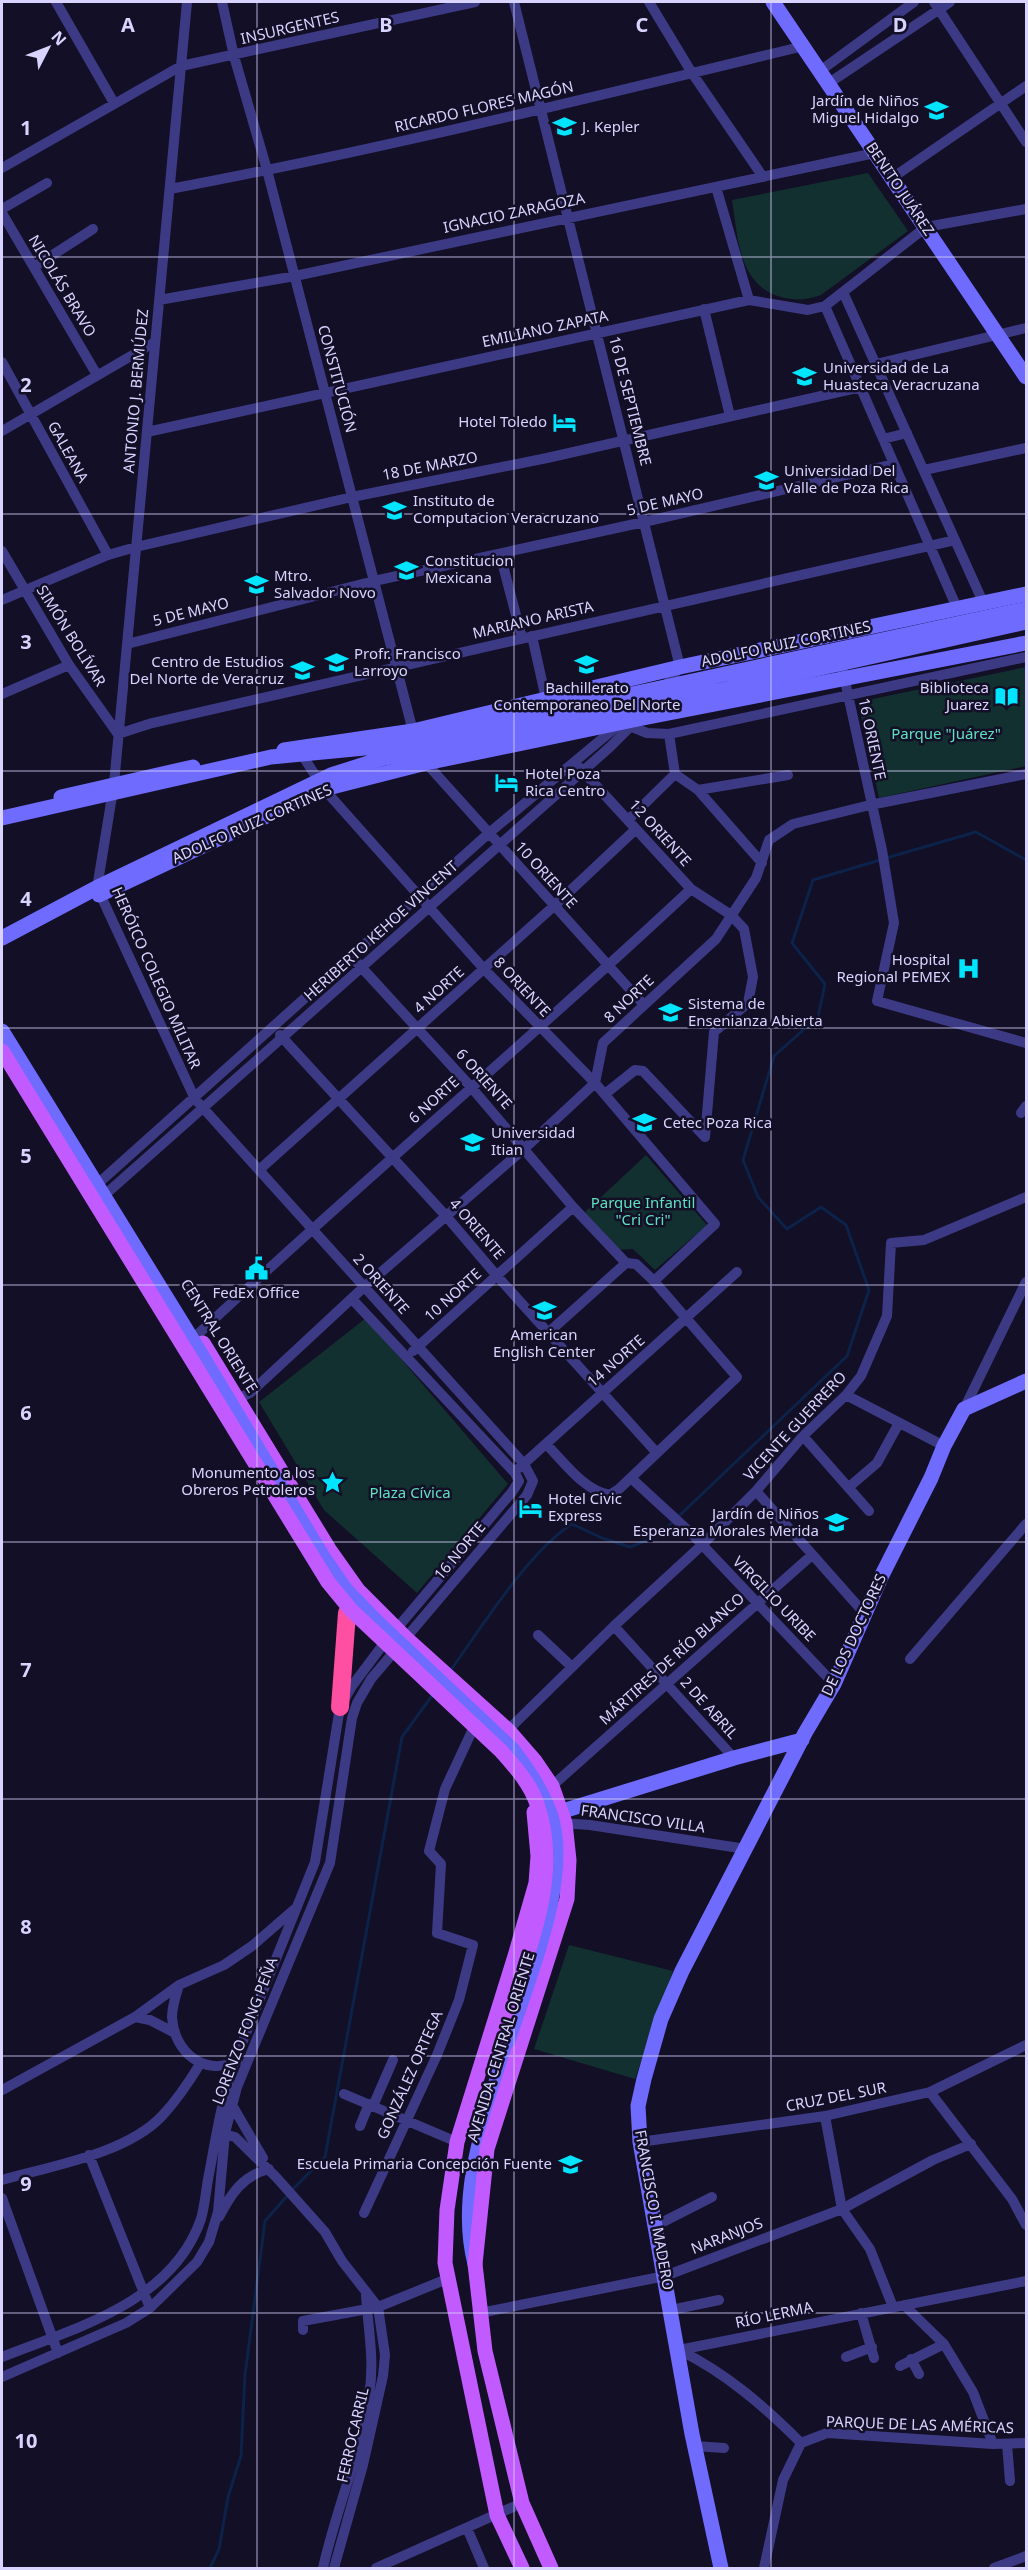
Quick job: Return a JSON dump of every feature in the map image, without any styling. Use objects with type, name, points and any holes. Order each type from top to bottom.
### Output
[{"type":"highway","points":[[340,1707],[347,1613]]},
{"type":"main road","name":"BENITO JUÁREZ","points":[[773,2],[1026,377]]},
{"type":"main road","name":"ADOLFO RUIZ CORTINES","points":[[2,812],[114,784],[297,747],[413,731],[675,669],[1026,594]]},
{"type":"main road","points":[[2,818],[271,757],[396,745],[1026,609]]},
{"type":"main road","points":[[2,940],[99,886],[320,780],[381,759],[722,690],[1026,622]]},
{"type":"main road","name":"ADOLFO RUIZ CORTINES","points":[[2,940],[324,789],[426,763],[1026,643]]},
{"type":"main road","name":"CENTRAL ORIENTE","points":[[2,1020],[329,1550],[358,1590],[425,1655]]},
{"type":"main road","points":[[2,1031],[323,1557],[346,1590],[513,1750],[535,1780],[550,1815],[556,1849],[556,1881],[549,1913],[455,2165]]},
{"type":"main road","points":[[2,1051],[328,1582],[351,1610],[501,1751],[521,1774],[536,1802],[546,1835],[547,1870],[542,1904],[503,2039],[477,2157],[468,2223],[469,2241],[475,2264]]},
{"type":"main road","points":[[2,1060],[309,1562],[347,1613],[386,1650]]},
{"type":"main road","points":[[964,1410],[1026,1381]]},
{"type":"main road","name":"DE LOS DOCTORES","points":[[802,1740],[834,1684],[944,1446],[964,1410]]},
{"type":"main road","name":"AVENIDA CENTRAL ORIENTE","points":[[386,1650],[508,1767],[535,1818],[538,1856],[536,1883],[457,2142],[447,2210],[445,2263],[497,2515],[522,2568]]},
{"type":"main road","name":"AVENIDA CENTRAL ORIENTE","points":[[425,1655],[508,1730],[535,1761],[552,1786],[564,1817],[569,1860],[567,1899],[488,2149],[475,2264],[485,2351],[522,2503],[551,2568]]},
{"type":"main road","points":[[535,1818],[564,1817],[734,1758],[802,1740]]},
{"type":"main road","name":"FRANCISCO I. MADERO","points":[[721,2568],[695,2446],[657,2225],[640,2142],[638,2106],[661,2019],[682,1971],[802,1740]]},
{"type":"street","points":[[56,2],[114,103]]},
{"type":"street","name":"ANTONIO J. BERMÚDEZ","points":[[114,784],[187,2]]},
{"type":"street","name":"CONSTITUCIÓN","points":[[222,2],[234,56],[267,170],[413,731],[426,763]]},
{"type":"street","name":"INSURGENTES","points":[[2,168],[181,66],[475,2]]},
{"type":"street","name":"16 DE SEPTIEMBRE","points":[[514,2],[665,606],[675,669]]},
{"type":"street","points":[[649,2],[692,73],[762,177]]},
{"type":"street","points":[[824,77],[914,2]]},
{"type":"street","points":[[824,77],[936,5],[950,2]]},
{"type":"street","points":[[936,5],[1026,142]]},
{"type":"street","name":"RICARDO FLORES MAGÓN","points":[[170,189],[541,110],[804,46]]},
{"type":"street","points":[[892,178],[1026,86]]},
{"type":"street","name":"IGNACIO ZARAGOZA","points":[[159,300],[295,276],[875,153]]},
{"type":"street","points":[[2,211],[47,183]]},
{"type":"street","points":[[716,187],[749,300]]},
{"type":"street","points":[[957,608],[825,306],[926,228],[1026,209]]},
{"type":"street","name":"NICOLÁS BRAVO","points":[[2,211],[97,375]]},
{"type":"street","points":[[34,267],[93,229]]},
{"type":"street","points":[[843,292],[983,602]]},
{"type":"street","name":"EMILIANO ZAPATA","points":[[147,432],[749,300],[779,307],[808,310],[825,306]]},
{"type":"street","points":[[704,309],[730,416]]},
{"type":"street","points":[[876,364],[997,333],[1026,328]]},
{"type":"street","points":[[2,431],[155,342]]},
{"type":"street","name":"GALEANA","points":[[2,362],[108,555]]},
{"type":"street","name":"18 DE MARZO","points":[[2,600],[108,555],[136,547],[352,497],[547,458],[861,387]]},
{"type":"street","points":[[883,439],[907,433]]},
{"type":"street","points":[[924,470],[1026,448]]},
{"type":"street","name":"5 DE MAYO","points":[[127,644],[374,581],[894,464]]},
{"type":"street","name":"MARIANO ARISTA","points":[[118,734],[152,723],[396,666],[955,540]]},
{"type":"street","name":"SIMÓN BOLÍVAR","points":[[2,551],[69,665],[118,734]]},
{"type":"street","points":[[500,554],[546,699]]},
{"type":"street","name":"16 ORIENTE","points":[[835,634],[870,805],[882,850],[894,923],[877,1001],[1026,1042]]},
{"type":"street","name":"ADOLFO RUIZ CORTINES","points":[[630,723],[646,733],[669,734],[1026,657]]},
{"type":"street","points":[[2,694],[69,665]]},
{"type":"street","name":"HERIBERTO KEHOE VINCENT","points":[[630,723],[675,669]]},
{"type":"street","name":"HERIBERTO KEHOE VINCENT","points":[[88,1201],[195,1099],[489,833],[579,766],[630,723],[675,669]]},
{"type":"street","points":[[669,734],[675,774],[698,790],[762,864]]},
{"type":"street","name":"8 ORIENTE","points":[[297,747],[324,789],[484,969],[595,1083],[715,1224],[654,1281]]},
{"type":"street","name":"10 ORIENTE","points":[[426,763],[644,1005]]},
{"type":"street","name":"HERIBERTO KEHOE VINCENT","points":[[104,1187],[204,1109],[499,845],[579,766]]},
{"type":"street","name":"12 ORIENTE","points":[[579,766],[691,889],[732,915]]},
{"type":"street","points":[[628,820],[675,774]]},
{"type":"street","name":"8 NORTE","points":[[595,1083],[603,1043],[716,939],[756,878],[769,840],[793,824],[870,805],[1026,774]]},
{"type":"street","points":[[698,790],[788,775]]},
{"type":"street","name":"HERÓICO COLEGIO MILITAR","points":[[114,784],[98,882],[100,894],[195,1099],[204,1109]]},
{"type":"street","name":"4 NORTE","points":[[259,1170],[636,830]]},
{"type":"street","name":"6 NORTE","points":[[198,1335],[311,1228],[608,967],[691,889]]},
{"type":"street","points":[[604,1094],[635,1070],[643,1071],[705,1137],[714,1032],[748,1003],[753,977],[744,929],[732,915]]},
{"type":"street","name":"6 ORIENTE","points":[[352,957],[471,1086],[573,1207],[626,1263],[636,1264],[654,1281],[737,1377],[656,1452]]},
{"type":"street","name":"4 ORIENTE","points":[[274,1028],[393,1157],[656,1452]]},
{"type":"street","points":[[214,1409],[250,1393],[364,1287],[525,1148],[595,1083]]},
{"type":"street","name":"2 ORIENTE","points":[[204,1109],[524,1464],[533,1481]]},
{"type":"street","name":"VICENTE GUERRERO","points":[[508,1730],[756,1491],[802,1436],[846,1395],[861,1376],[886,1316],[888,1243],[924,1240],[1026,1197]]},
{"type":"street","name":"10 NORTE","points":[[407,1357],[573,1207]]},
{"type":"street","points":[[549,1332],[626,1263]]},
{"type":"street","name":"14 NORTE","points":[[517,1477],[524,1464],[737,1272]]},
{"type":"street","name":"DE LOS DOCTORES","points":[[964,1410],[1026,1282]]},
{"type":"street","name":"2 ORIENTE","points":[[352,1299],[517,1477]]},
{"type":"street","points":[[846,1395],[944,1446]]},
{"type":"street","points":[[849,1487],[877,1463],[899,1423]]},
{"type":"street","points":[[802,1436],[869,1511]]},
{"type":"street","points":[[546,1444],[581,1480],[600,1494],[610,1495],[631,1478],[656,1452]]},
{"type":"street","name":"16 NORTE","points":[[401,1634],[512,1492],[517,1477]]},
{"type":"street","name":"VIRGILIO URIBE","points":[[631,1478],[692,1534],[834,1684]]},
{"type":"street","name":"16 NORTE","points":[[401,1634],[480,1551],[527,1495],[533,1481]]},
{"type":"street","points":[[756,1491],[865,1614]]},
{"type":"street","points":[[910,1659],[1026,1524]]},
{"type":"street","points":[[470,1543],[480,1551]]},
{"type":"street","name":"MÁRTIRES DE RÍO BLANCO","points":[[552,1786],[668,1685],[756,1602],[812,1555]]},
{"type":"street","name":"2 DE ABRIL","points":[[614,1626],[734,1758]]},
{"type":"street","name":"LORENZO FONG PEÑA","points":[[2,2357],[119,2308],[143,2293],[173,2268],[201,2219],[221,2133],[251,2054],[315,1862],[340,1707],[352,1686],[401,1634]]},
{"type":"street","points":[[538,1635],[572,1667]]},
{"type":"street","name":"LORENZO FONG PEÑA","points":[[2,2377],[126,2323],[150,2308],[197,2262],[215,2226],[224,2094],[234,2063],[286,1951],[316,1899],[330,1863],[352,1718],[357,1703],[386,1650]]},
{"type":"street","name":"GONZÁLEZ ORTEGA","points":[[364,2213],[459,2000],[473,1945],[437,1933],[441,1864],[429,1851],[445,1789],[472,1731]]},
{"type":"street","name":"FRANCISCO VILLA","points":[[564,1817],[746,1849]]},
{"type":"street","points":[[315,1862],[330,1863]]},
{"type":"street","points":[[2,2090],[135,2017],[178,1985],[224,1965],[263,1937],[299,1905]]},
{"type":"street","points":[[263,1937],[286,1951]]},
{"type":"street","points":[[178,1985],[172,2007],[175,2033],[186,2052],[200,2064],[216,2068],[234,2063],[251,2054]]},
{"type":"street","points":[[135,2017],[150,2020],[175,2033]]},
{"type":"street","name":"CRUZ DEL SUR","points":[[640,2142],[825,2116],[930,2092],[1026,2045]]},
{"type":"street","points":[[360,2126],[393,2060]]},
{"type":"street","points":[[2,2180],[89,2156],[128,2140],[147,2129],[161,2117],[200,2064]]},
{"type":"street","points":[[930,2092],[1011,2199],[1026,2225]]},
{"type":"street","points":[[344,2094],[457,2142]]},
{"type":"street","name":"FERROCARRIL","points":[[232,2105],[272,2173]]},
{"type":"street","points":[[825,2116],[842,2209],[870,2249],[899,2306],[944,2344],[973,2392],[993,2444]]},
{"type":"street","name":"FERROCARRIL","points":[[221,2133],[236,2137],[325,2232],[366,2295],[385,2355],[383,2376],[363,2466],[334,2568]]},
{"type":"street","name":"NARANJOS","points":[[480,2313],[665,2276],[842,2209],[933,2160],[971,2144]]},
{"type":"street","points":[[89,2156],[150,2308]]},
{"type":"street","points":[[215,2226],[232,2194],[241,2183],[249,2176],[272,2173]]},
{"type":"street","points":[[657,2225],[712,2197]]},
{"type":"street","points":[[2,2199],[58,2353]]},
{"type":"street","points":[[303,2330],[303,2320],[372,2308],[447,2279]]},
{"type":"street","name":"RÍO LERMA","points":[[679,2350],[1026,2281]]},
{"type":"street","points":[[672,2310],[719,2300]]},
{"type":"street","name":"FERROCARRIL","points":[[323,2568],[354,2465],[370,2395],[372,2308]]},
{"type":"street","points":[[861,2313],[874,2358]]},
{"type":"street","points":[[900,2366],[944,2344]]},
{"type":"street","points":[[846,2357],[872,2347]]},
{"type":"street","points":[[679,2350],[720,2373],[763,2406],[801,2443],[783,2480],[764,2568]]},
{"type":"street","points":[[911,2359],[919,2374]]},
{"type":"street","name":"PARQUE DE LAS AMÉRICAS","points":[[801,2443],[827,2433],[993,2444],[1026,2443]]},
{"type":"street","points":[[1007,2444],[1010,2481]]},
{"type":"street","points":[[695,2446],[724,2448]]},
{"type":"street","points":[[376,2568],[522,2503]]},
{"type":"street","points":[[467,2528],[484,2568]]},
{"type":"street","points":[[994,2568],[1026,2556]]},
{"type":"green space","points":[[868,173],[908,231],[821,295],[801,299],[781,297],[767,291],[756,282],[743,258],[732,200]]},
{"type":"green space","name":"Parque \"Juárez\"","points":[[1026,667],[1026,766],[879,798],[858,702]]},
{"type":"green space","name":"Parque Infantil \"Cri Cri\"","points":[[646,1155],[707,1225],[655,1270],[633,1249],[614,1250],[585,1212]]},
{"type":"green space","name":"Plaza Cívica","points":[[366,1318],[508,1484],[417,1593],[324,1510],[259,1402]]},
{"type":"green space","points":[[569,1945],[673,1971],[635,2079],[534,2049]]},
{"type":"waterway","points":[[886,858],[976,832],[1026,860]]},
{"type":"waterway","points":[[450,1671],[522,1571],[555,1537],[572,1524],[602,1538],[630,1547],[658,1536],[847,1356],[869,1290],[846,1225],[821,1207],[787,1229],[758,1197],[743,1160],[774,1056],[818,1017],[825,984],[792,943],[813,880],[880,860]]},
{"type":"waterway","points":[[292,2190],[325,2157],[402,1737],[434,1693]]},
{"type":"waterway","points":[[210,2568],[219,2549],[228,2497],[241,2456],[245,2375],[265,2221],[288,2195]]},
{"type":"place","name":"Jardín de Niños Miguel Hidalgo","points":[[937,110]]},
{"type":"place","name":"J. Kepler","points":[[564,127]]},
{"type":"place","name":"Universidad de La Huasteca Veracruzana","points":[[805,377]]},
{"type":"place","name":"Hotel Toledo","points":[[565,422]]},
{"type":"place","name":"Universidad Del Valle de Poza Rica","points":[[766,480]]},
{"type":"place","name":"Instituto de Computacion Veracruzano","points":[[395,510]]},
{"type":"place","name":"Constitucion Mexicana","points":[[407,570]]},
{"type":"place","name":"Mtro. Salvador Novo","points":[[256,585]]},
{"type":"place","name":"Profr. Francisco Larroyo","points":[[336,663]]},
{"type":"place","name":"Bachillerato Contemporaneo Del Norte","points":[[587,664]]},
{"type":"place","name":"Centro de Estudios Del Norte de Veracruz","points":[[302,671]]},
{"type":"place","name":"Biblioteca Juarez","points":[[1007,697]]},
{"type":"place","name":"Hotel Poza Rica Centro","points":[[507,783]]},
{"type":"place","name":"Hospital Regional PEMEX","points":[[968,969]]},
{"type":"place","name":"Sistema de Ensenianza Abierta","points":[[670,1013]]},
{"type":"place","name":"Cetec Poza Rica","points":[[645,1123]]},
{"type":"place","name":"Universidad Itian","points":[[473,1142]]},
{"type":"place","name":"FedEx Office","points":[[256,1269]]},
{"type":"place","name":"American English Center","points":[[544,1311]]},
{"type":"place","name":"Monumento a los Obreros Petroleros","points":[[333,1482]]},
{"type":"place","name":"Hotel Civic Express","points":[[530,1508]]},
{"type":"place","name":"Jardín de Niños Esperanza Morales Merida","points":[[837,1523]]},
{"type":"place","name":"Escuela Primaria Concepción Fuente","points":[[570,2164]]}]
